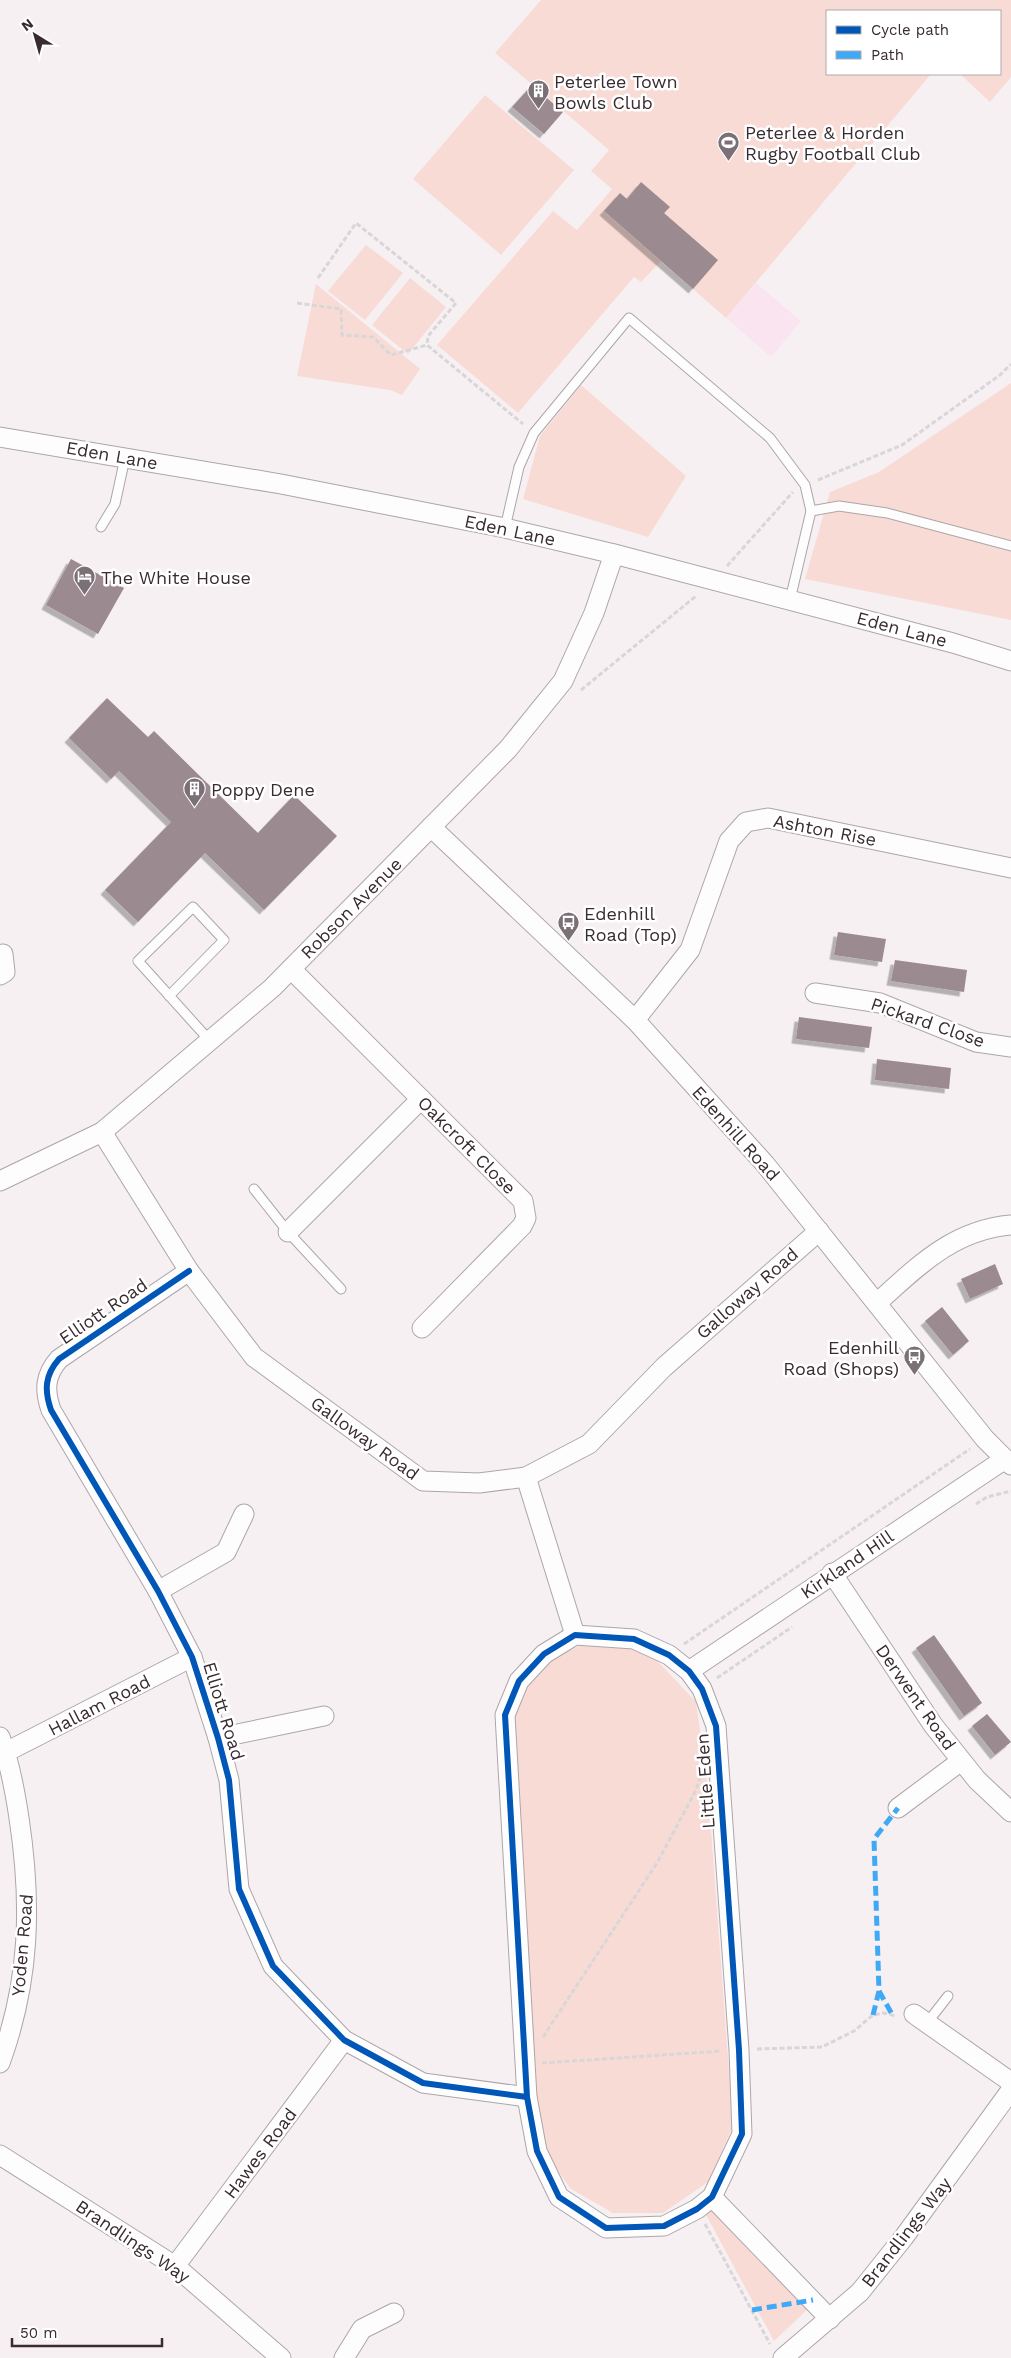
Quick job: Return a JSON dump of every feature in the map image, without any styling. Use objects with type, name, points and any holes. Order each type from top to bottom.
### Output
[{"type":"street","name":"Eden Lane","points":[[0,437],[281,484],[505,528],[614,554],[953,642],[1011,661]]},
{"type":"street","name":"Robson Avenue","points":[[0,1181],[102,1132],[210,1041],[272,988],[508,749],[563,681],[594,613],[614,554]]},
{"type":"street","name":"Ashton Rise","points":[[635,1020],[690,950],[729,842],[746,822],[768,818],[1011,868]]},
{"type":"street","name":"Edenhill Road","points":[[431,827],[635,1020],[765,1164],[985,1439],[1008,1462]]},
{"type":"street","points":[[0,975],[5,972],[3,954]]},
{"type":"street","name":"Oakcroft Close","points":[[291,969],[523,1201],[526,1218],[522,1226],[422,1328]]},
{"type":"street","name":"Pickard Close","points":[[814,993],[880,1003],[976,1042],[1011,1047]]},
{"type":"street","points":[[288,1232],[421,1099]]},
{"type":"street","name":"Galloway Road","points":[[102,1132],[189,1271],[254,1357],[423,1481],[479,1483],[526,1478],[589,1444],[664,1367],[819,1232]]},
{"type":"street","points":[[877,1303],[927,1258],[965,1235],[996,1226],[1011,1225]]},
{"type":"street","name":"Elliott Road","points":[[189,1271],[59,1359],[47,1376],[46,1388],[51,1410],[158,1591],[192,1657],[218,1738],[229,1780],[239,1889],[273,1966],[344,2040],[423,2083],[527,2097]]},
{"type":"street","name":"Kirkland Hill","points":[[689,1670],[832,1573],[1008,1462]]},
{"type":"street","points":[[526,1478],[575,1635]]},
{"type":"street","points":[[158,1591],[226,1552],[244,1514]]},
{"type":"street","name":"Derwent Road","points":[[832,1573],[933,1725],[976,1780],[1011,1812]]},
{"type":"street","name":"Little Eden","points":[[575,1635],[634,1639],[670,1654],[689,1670],[702,1689],[716,1726],[739,2050],[742,2134],[712,2197],[697,2208],[664,2226],[606,2228],[559,2197],[537,2151],[527,2097],[505,1715],[519,1681],[544,1654],[575,1635]]},
{"type":"street","name":"Hallam Road","points":[[3,1745],[192,1657]]},
{"type":"street","points":[[218,1738],[324,1716]]},
{"type":"street","name":"Yoden Road","points":[[0,2063],[15,2016],[24,1967],[28,1921],[27,1871],[18,1808],[3,1745]]},
{"type":"street","points":[[898,1808],[961,1761]]},
{"type":"street","points":[[920,2019],[1011,2082]]},
{"type":"street","name":"Hawes Road","points":[[175,2266],[344,2040]]},
{"type":"street","name":"Brandlings Way","points":[[778,2354],[830,2319],[860,2292],[904,2237],[1011,2090]]},
{"type":"street","name":"Brandlings Way","points":[[0,2155],[175,2266],[280,2358]]},
{"type":"street","points":[[712,2197],[830,2319]]},
{"type":"street","points":[[344,2358],[362,2329],[394,2314]]},
{"type":"lane","points":[[505,528],[519,467],[534,433],[629,318],[770,438],[805,485],[811,511],[790,600]]},
{"type":"lane","points":[[101,528],[115,504],[125,458]]},
{"type":"lane","points":[[811,511],[839,506],[887,513],[1011,546]]},
{"type":"lane","points":[[170,996],[224,940],[193,907],[138,961],[210,1041]]},
{"type":"lane","points":[[254,1189],[288,1232],[341,1289]]},
{"type":"lane","points":[[920,2019],[948,1996]]},
{"type":"path","points":[[318,278],[356,223],[456,304],[428,336],[427,345]]},
{"type":"path","points":[[297,303],[341,309],[342,335],[373,337],[391,355],[427,345]]},
{"type":"path","points":[[427,345],[534,433]]},
{"type":"path","points":[[577,693],[714,581],[796,488],[831,476],[902,445],[1000,375],[1011,364]]},
{"type":"path","points":[[670,1654],[985,1439]]},
{"type":"path","points":[[526,2064],[657,1863],[696,1790],[702,1772]]},
{"type":"path","points":[[526,2064],[739,2050],[822,2047],[854,2031],[873,2015],[884,2013],[920,2019]]},
{"type":"path","points":[[697,2208],[778,2354]]},
{"type":"shaded area","name":"Peterlee & Horden Rugby Football Club","points":[[541,0],[1011,0],[1011,77],[990,102],[961,75],[1001,75],[1001,10],[826,10],[826,75],[930,75],[726,318],[661,261],[641,282],[634,277],[518,413],[437,345],[553,211],[577,230],[612,189],[591,171],[609,150],[495,53]]},
{"type":"shaded area","points":[[485,95],[574,170],[501,255],[413,179]]},
{"type":"shaded area","points":[[366,245],[403,273],[365,320],[328,291]]},
{"type":"shaded area","points":[[410,278],[446,307],[408,354],[372,325]]},
{"type":"shaded area","points":[[756,283],[801,321],[771,357],[726,318]]},
{"type":"shaded area","points":[[316,284],[420,369],[402,395],[390,390],[297,376]]},
{"type":"shaded area","points":[[1011,383],[1011,620],[805,579],[830,492],[879,472]]},
{"type":"shaded area","points":[[581,385],[686,476],[648,537],[523,499],[540,436]]},
{"type":"shaded area","points":[[591,1641],[650,1653],[696,1702],[708,1788],[733,2126],[708,2182],[663,2213],[613,2213],[571,2189],[542,2148],[533,2087],[513,1712],[528,1683],[548,1660]]},
{"type":"shaded area","points":[[710,2209],[808,2309],[774,2341],[705,2213]]},
{"type":"building","name":"Peterlee Town Bowls Club","points":[[532,85],[563,112],[544,134],[512,107]]},
{"type":"building","points":[[641,182],[670,207],[664,213],[718,260],[693,289],[604,211],[620,193],[627,199]]},
{"type":"building","name":"The White House","points":[[71,559],[124,588],[98,634],[46,605]]},
{"type":"building","name":"Poppy Dene","points":[[107,698],[148,737],[154,731],[258,833],[294,795],[337,836],[264,910],[205,853],[138,922],[105,890],[171,822],[119,771],[111,779],[69,738]]},
{"type":"building","points":[[838,932],[886,939],[882,962],[834,955]]},
{"type":"building","points":[[895,960],[967,970],[964,992],[891,981]]},
{"type":"building","points":[[799,1017],[872,1027],[869,1048],[796,1039]]},
{"type":"building","points":[[877,1059],[951,1068],[949,1089],[875,1080]]},
{"type":"building","points":[[995,1264],[1003,1284],[970,1299],[961,1279]]},
{"type":"building","points":[[942,1307],[969,1341],[953,1355],[925,1321]]},
{"type":"building","points":[[934,1635],[982,1703],[964,1716],[916,1648]]},
{"type":"building","points":[[987,1714],[1011,1742],[995,1755],[972,1726]]},
{"type":"marked path","points":[[873,2015],[879,1991],[874,1839],[898,1808]]},
{"type":"marked path","points":[[879,1991],[893,2016]]},
{"type":"marked path","points":[[752,2310],[813,2300]]},
{"type":"cycle path","points":[[189,1271],[59,1359],[48,1377],[47,1396],[51,1410],[158,1591],[192,1657],[218,1738],[229,1780],[239,1889],[273,1966],[344,2040],[423,2083],[527,2097]]},
{"type":"cycle path","points":[[575,1635],[634,1639],[669,1655],[689,1671],[702,1689],[716,1726],[739,2050],[742,2134],[712,2197],[697,2209],[664,2226],[606,2228],[559,2197],[537,2151],[527,2097],[505,1715],[519,1681],[544,1654],[575,1635]]},
{"type":"place","name":"Peterlee Town Bowls Club","points":[[538,110]]},
{"type":"place","name":"Peterlee & Horden Rugby Football Club","points":[[729,161]]},
{"type":"place","name":"The White House","points":[[85,596]]},
{"type":"place","name":"Poppy Dene","points":[[195,808]]},
{"type":"place","name":"Edenhill Road (Top)","points":[[568,942]]},
{"type":"place","name":"Edenhill Road (Shops)","points":[[915,1376]]}]
